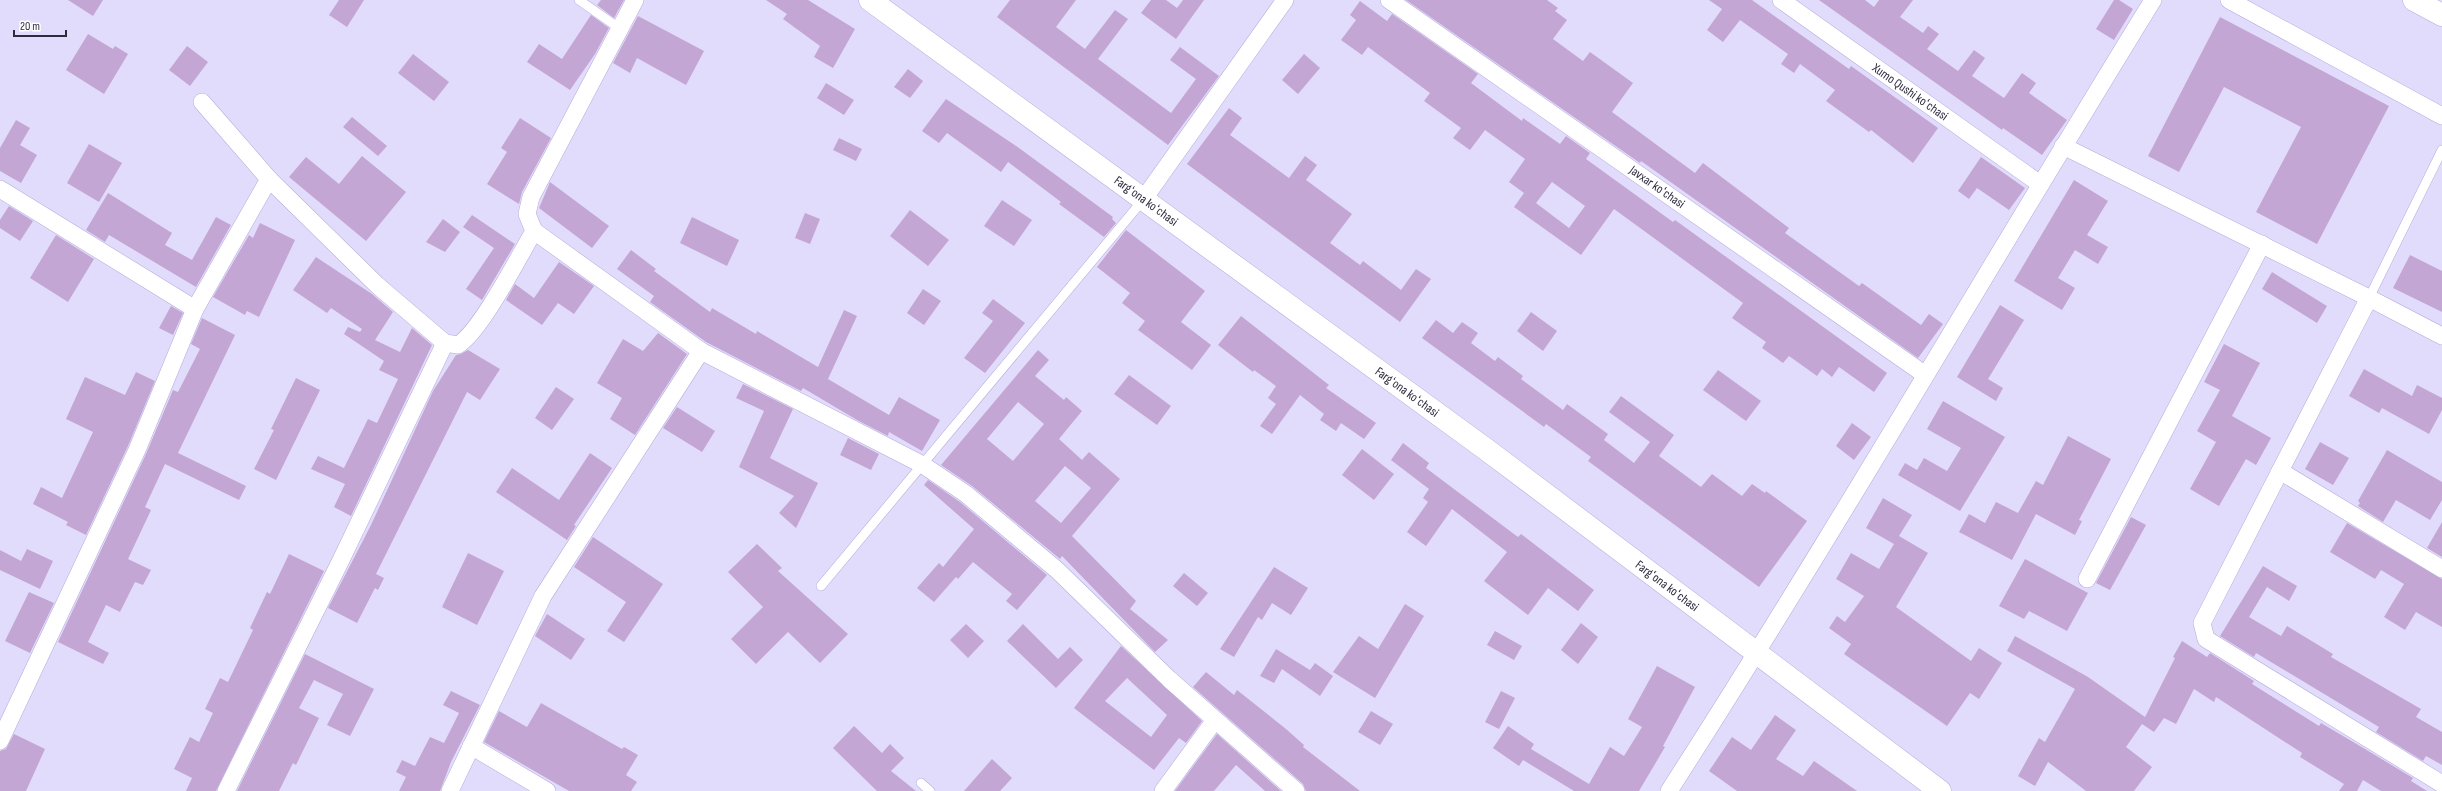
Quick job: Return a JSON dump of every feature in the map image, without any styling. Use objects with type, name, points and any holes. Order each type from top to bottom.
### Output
[{"type":"street","points":[[635,0],[531,197],[527,214],[534,231],[701,351],[923,465],[966,494],[1057,570],[1168,679],[1296,791]]},
{"type":"street","name":"Fargʻona koʻchasi","points":[[870,0],[1487,450],[1940,791]]},
{"type":"street","points":[[1143,200],[1284,0]]},
{"type":"street","name":"Javxar koʻchasi","points":[[1389,0],[1924,374]]},
{"type":"street","name":"Xumo Qushi koʻchasi","points":[[1781,0],[2040,184]]},
{"type":"street","points":[[1669,791],[1757,653],[1924,374],[2153,0]]},
{"type":"street","points":[[2229,0],[2442,116]]},
{"type":"street","points":[[2414,0],[2442,15]]},
{"type":"street","points":[[202,102],[269,179],[377,285],[445,342],[458,346],[467,339],[503,285],[534,231]]},
{"type":"street","points":[[2063,146],[2262,244],[2442,336]]},
{"type":"street","points":[[0,741],[137,450],[195,309],[269,179]]},
{"type":"street","points":[[0,189],[195,309]]},
{"type":"street","points":[[2087,579],[2262,244]]},
{"type":"street","points":[[2369,298],[2202,623],[2206,639],[2442,784]]},
{"type":"street","points":[[226,791],[341,560],[445,342]]},
{"type":"street","points":[[450,791],[543,596],[701,351]]},
{"type":"street","points":[[2280,471],[2442,569]]},
{"type":"street","points":[[1163,791],[1215,720]]},
{"type":"street","points":[[472,746],[547,791]]},
{"type":"lane","points":[[579,0],[619,28]]},
{"type":"lane","points":[[2369,298],[2442,150]]},
{"type":"lane","points":[[821,586],[1143,200]]},
{"type":"lane","points":[[921,783],[930,791]]},
{"type":"building","points":[[68,0],[103,0],[93,16]]},
{"type":"building","points":[[339,0],[364,0],[347,27],[329,15]]},
{"type":"building","points":[[601,0],[624,0],[614,18],[597,5]]},
{"type":"building","points":[[766,0],[808,0],[855,29],[833,68],[814,57],[820,46],[783,19],[787,14]]},
{"type":"building","points":[[1010,0],[1076,0],[1056,27],[1085,49],[1115,10],[1128,19],[1098,59],[1171,113],[1196,79],[1170,60],[1180,47],[1219,76],[1168,145],[997,17]]},
{"type":"building","points":[[1151,0],[1166,0],[1177,8],[1183,0],[1204,0],[1176,39],[1141,13]]},
{"type":"building","points":[[1406,0],[1547,0],[1558,8],[1555,11],[1567,20],[1553,39],[1583,61],[1590,52],[1633,83],[1612,112],[1695,173],[1703,163],[1789,228],[1785,233],[1859,286],[1862,283],[1921,325],[1929,314],[1943,324],[1918,358],[1641,161],[1640,163]]},
{"type":"building","points":[[1709,0],[1752,0],[1849,69],[1851,66],[1938,128],[1913,163],[1871,130],[1869,132],[1826,101],[1835,90],[1800,64],[1794,73],[1781,64],[1788,54],[1740,20],[1723,42],[1707,30],[1722,9]]},
{"type":"building","points":[[1819,0],[1865,0],[1874,7],[1879,0],[1913,0],[1900,17],[1923,33],[1928,26],[1939,34],[1927,49],[1958,71],[1974,50],[1985,58],[1972,76],[2004,98],[2022,73],[2036,83],[2029,93],[2067,120],[2042,155],[2003,128],[2002,130]]},
{"type":"building","points":[[2114,0],[2119,0],[2133,9],[2114,40],[2096,29]]},
{"type":"building","points":[[1360,1],[1387,21],[1392,14],[1478,74],[1471,83],[1522,121],[1523,118],[1560,144],[1566,136],[1590,153],[1586,159],[1673,222],[1675,220],[1887,373],[1874,392],[1839,367],[1832,377],[1822,369],[1817,376],[1789,356],[1783,363],[1762,348],[1766,342],[1732,318],[1743,303],[1614,209],[1581,255],[1514,207],[1524,193],[1509,182],[1525,159],[1485,130],[1470,150],[1453,138],[1461,128],[1424,101],[1430,93],[1368,47],[1362,55],[1341,40],[1356,20],[1350,15]],"holes":[[[1552,182],[1585,206],[1569,228],[1536,203]]]},
{"type":"building","points":[[591,15],[609,28],[595,54],[570,90],[527,62],[539,44],[562,59]]},
{"type":"building","points":[[638,16],[704,51],[686,85],[637,58],[630,73],[613,63]]},
{"type":"building","points":[[2220,17],[2389,106],[2317,244],[2256,212],[2301,127],[2224,87],[2179,172],[2148,156]]},
{"type":"building","points":[[88,34],[113,49],[115,46],[128,54],[104,94],[66,70]]},
{"type":"building","points":[[187,46],[208,62],[190,86],[169,70]]},
{"type":"building","points":[[413,54],[449,82],[434,101],[398,73]]},
{"type":"building","points":[[1304,54],[1320,68],[1298,94],[1282,80]]},
{"type":"building","points":[[908,69],[923,81],[910,98],[894,87]]},
{"type":"building","points":[[826,83],[854,100],[844,115],[817,98]]},
{"type":"building","points":[[946,99],[1019,148],[1113,217],[1112,219],[1116,223],[1104,237],[1059,204],[1061,202],[1008,162],[1001,172],[947,133],[939,143],[922,131]]},
{"type":"building","points":[[1229,108],[1242,118],[1230,135],[1289,178],[1305,156],[1317,165],[1306,180],[1352,214],[1330,243],[1360,265],[1363,261],[1401,290],[1416,269],[1431,279],[1400,322],[1187,164]]},
{"type":"building","points":[[352,117],[387,146],[378,156],[343,127]]},
{"type":"building","points":[[520,118],[551,138],[522,192],[519,204],[487,184],[507,152],[501,148]]},
{"type":"building","points":[[16,120],[30,128],[20,145],[37,155],[21,183],[0,171],[0,148]]},
{"type":"building","points":[[839,138],[862,149],[856,161],[833,150]]},
{"type":"building","points":[[89,144],[122,163],[99,202],[67,183]]},
{"type":"building","points":[[362,156],[406,192],[366,241],[289,177],[306,157],[339,184]]},
{"type":"building","points":[[1981,157],[2025,188],[2009,210],[1977,188],[1969,199],[1958,191]]},
{"type":"building","points":[[2074,180],[2108,201],[2087,235],[2108,247],[2098,264],[2075,250],[2058,278],[2075,288],[2062,310],[2014,281]]},
{"type":"building","points":[[550,182],[609,226],[592,248],[539,208]]},
{"type":"building","points":[[108,193],[172,233],[165,245],[192,260],[216,217],[231,225],[196,287],[109,235],[105,242],[86,230]]},
{"type":"building","points":[[1002,200],[1032,220],[1014,246],[984,226]]},
{"type":"building","points":[[9,206],[33,221],[20,241],[0,228],[0,220]]},
{"type":"building","points":[[910,210],[949,240],[928,266],[890,236]]},
{"type":"building","points":[[805,213],[820,219],[810,244],[795,238]]},
{"type":"building","points":[[472,215],[515,244],[482,300],[466,289],[494,248],[463,227]]},
{"type":"building","points":[[692,217],[739,240],[727,266],[680,243]]},
{"type":"building","points":[[443,219],[460,232],[445,252],[426,242]]},
{"type":"building","points":[[260,223],[295,240],[259,317],[247,311],[245,315],[213,297],[249,235],[253,238]]},
{"type":"building","points":[[1126,230],[1205,291],[1181,322],[1211,345],[1192,370],[1138,330],[1145,321],[1122,303],[1130,293],[1097,267]]},
{"type":"building","points":[[56,235],[94,259],[68,302],[30,278]]},
{"type":"building","points":[[631,250],[656,269],[654,271],[710,312],[712,308],[756,334],[757,331],[818,367],[844,310],[857,316],[828,379],[889,415],[899,397],[940,420],[922,451],[889,432],[888,436],[857,420],[803,388],[801,391],[706,342],[650,302],[654,296],[617,269]]},
{"type":"building","points":[[2410,255],[2442,271],[2442,312],[2393,288]]},
{"type":"building","points":[[316,257],[372,294],[393,312],[375,340],[400,352],[412,328],[432,345],[351,516],[334,507],[345,484],[311,469],[318,456],[344,468],[368,419],[377,423],[398,379],[379,370],[384,361],[344,334],[348,327],[360,332],[362,329],[331,308],[327,313],[293,290]]},
{"type":"building","points":[[559,262],[594,286],[574,314],[558,303],[542,325],[506,300],[515,284],[534,298]]},
{"type":"building","points":[[2272,272],[2327,306],[2317,323],[2262,289]]},
{"type":"building","points":[[923,289],[941,301],[924,325],[907,313]]},
{"type":"building","points":[[993,299],[1025,323],[985,373],[964,358],[993,321],[982,313]]},
{"type":"building","points":[[2000,305],[2024,320],[1988,379],[2003,388],[1996,401],[1957,377]]},
{"type":"building","points":[[171,306],[183,313],[173,335],[159,328]]},
{"type":"building","points":[[1531,312],[1557,331],[1543,351],[1517,331]]},
{"type":"building","points":[[1241,316],[1329,385],[1326,388],[1376,423],[1364,439],[1341,423],[1336,431],[1320,420],[1324,414],[1300,395],[1272,434],[1260,426],[1276,404],[1268,398],[1276,386],[1254,370],[1253,372],[1218,345]]},
{"type":"building","points":[[202,318],[235,335],[178,453],[246,486],[239,500],[165,464],[145,507],[151,510],[128,559],[151,570],[143,585],[135,582],[120,612],[106,605],[88,642],[109,653],[103,664],[58,642],[146,454],[173,390],[178,392],[200,349],[191,344]]},
{"type":"building","points":[[1436,320],[1453,333],[1462,322],[1478,333],[1471,343],[1495,361],[1498,357],[1523,376],[1521,379],[1563,410],[1567,404],[1608,434],[1604,440],[1634,463],[1650,442],[1609,412],[1621,396],[1674,435],[1659,456],[1701,487],[1712,474],[1742,496],[1752,484],[1765,493],[1766,491],[1807,521],[1759,587],[1588,461],[1591,457],[1546,424],[1544,427],[1422,338]]},
{"type":"building","points":[[658,333],[687,354],[635,435],[610,419],[622,398],[597,383],[623,339],[643,351]]},
{"type":"building","points":[[2224,344],[2260,363],[2232,416],[2271,438],[2256,465],[2246,459],[2219,506],[2190,489],[2216,442],[2197,431],[2220,390],[2204,382]]},
{"type":"building","points":[[468,350],[500,369],[480,400],[467,392],[376,574],[384,578],[378,590],[375,588],[357,623],[328,608],[371,525],[433,391],[456,355]]},
{"type":"building","points":[[1038,350],[1049,360],[1035,376],[1064,400],[1066,397],[1082,411],[1059,439],[1082,460],[1089,452],[1120,479],[1072,536],[1136,601],[1130,609],[1168,640],[1155,652],[1062,556],[1060,559],[972,486],[941,465]],"holes":[[[1018,402],[1044,424],[1013,461],[987,439]],[[1065,466],[1091,488],[1061,523],[1035,501]]]},
{"type":"building","points":[[2364,369],[2412,396],[2417,385],[2442,398],[2442,410],[2429,434],[2382,408],[2379,413],[2349,396]]},
{"type":"building","points":[[1718,370],[1761,401],[1746,421],[1703,390]]},
{"type":"building","points":[[136,372],[155,381],[128,446],[86,535],[66,525],[68,522],[33,504],[41,487],[62,498],[93,432],[66,419],[85,377],[125,395]]},
{"type":"building","points":[[1129,375],[1171,406],[1157,425],[1114,394]]},
{"type":"building","points":[[296,378],[320,390],[276,480],[254,469],[274,430],[271,429]]},
{"type":"building","points":[[743,384],[793,409],[770,458],[818,483],[796,528],[779,513],[794,496],[739,467],[764,411],[736,398]]},
{"type":"building","points":[[556,387],[574,399],[552,430],[535,418]]},
{"type":"building","points":[[1943,401],[2005,437],[1960,511],[1898,475],[1905,463],[1917,470],[1924,458],[1947,471],[1961,448],[1927,429]]},
{"type":"building","points":[[677,407],[715,431],[702,452],[663,428]]},
{"type":"building","points":[[1852,423],[1871,437],[1854,460],[1836,446]]},
{"type":"building","points":[[2068,436],[2111,459],[2079,520],[2082,521],[2075,535],[2036,514],[2012,560],[1959,532],[1969,514],[1985,523],[1996,502],[2018,513],[2036,481],[2043,485]]},
{"type":"building","points":[[848,438],[879,454],[871,470],[840,455]]},
{"type":"building","points":[[2320,442],[2349,458],[2333,485],[2305,469]]},
{"type":"building","points":[[1403,443],[1429,463],[1426,468],[1518,537],[1521,534],[1594,590],[1578,611],[1548,588],[1528,615],[1484,581],[1507,552],[1452,509],[1426,546],[1407,532],[1428,502],[1423,498],[1429,489],[1391,460]]},
{"type":"building","points":[[1362,449],[1394,474],[1374,500],[1342,475]]},
{"type":"building","points":[[2387,450],[2442,482],[2442,500],[2430,520],[2396,500],[2383,522],[2358,506],[2360,503],[2358,501]]},
{"type":"building","points":[[590,453],[612,468],[574,525],[576,526],[567,540],[496,492],[512,468],[559,500]]},
{"type":"building","points":[[928,480],[960,502],[1047,575],[1017,610],[1006,601],[1012,594],[973,562],[958,579],[956,577],[934,602],[917,588],[939,563],[943,567],[974,529],[924,485]]},
{"type":"building","points":[[1883,498],[1912,515],[1899,536],[1928,553],[1896,607],[1971,661],[1979,648],[2002,663],[1979,699],[1970,693],[1947,726],[1844,654],[1851,644],[1829,628],[1837,616],[1845,622],[1864,596],[1836,579],[1851,553],[1879,569],[1894,544],[1866,528]]},
{"type":"building","points":[[2131,517],[2146,525],[2110,590],[2096,583]]},
{"type":"building","points":[[2442,522],[2442,557],[2427,548]]},
{"type":"building","points":[[2347,523],[2442,579],[2442,627],[2416,612],[2405,630],[2384,617],[2404,584],[2381,570],[2375,579],[2330,552]]},
{"type":"building","points":[[593,537],[663,584],[624,642],[607,631],[626,602],[574,567]]},
{"type":"building","points":[[757,544],[782,568],[778,571],[848,634],[820,663],[788,632],[756,664],[731,639],[763,607],[728,572]]},
{"type":"building","points":[[27,549],[53,561],[40,589],[0,570],[0,550],[21,561]]},
{"type":"building","points":[[468,553],[504,571],[477,625],[442,607]]},
{"type":"building","points":[[289,554],[324,571],[216,791],[186,791],[192,778],[174,769],[190,737],[199,742],[213,713],[205,709],[220,678],[228,682],[253,630],[250,628],[267,592],[270,594]]},
{"type":"building","points":[[2025,559],[2088,593],[2067,631],[2029,611],[2024,619],[1999,606]]},
{"type":"building","points":[[2263,566],[2297,586],[2289,601],[2267,587],[2249,617],[2281,636],[2287,626],[2333,654],[2331,657],[2421,709],[2416,717],[2442,732],[2442,765],[2426,756],[2423,761],[2376,732],[2379,727],[2256,653],[2254,657],[2220,636]]},
{"type":"building","points":[[1274,567],[1308,588],[1291,615],[1272,603],[1262,620],[1258,617],[1234,657],[1220,649]]},
{"type":"building","points":[[1184,573],[1208,593],[1197,606],[1173,586]]},
{"type":"building","points":[[29,592],[54,603],[30,653],[5,641]]},
{"type":"building","points":[[1405,604],[1424,616],[1375,698],[1333,672],[1359,636],[1378,649]]},
{"type":"building","points":[[547,614],[585,639],[571,660],[535,636]]},
{"type":"building","points":[[1581,623],[1598,637],[1578,664],[1561,650]]},
{"type":"building","points":[[966,624],[984,641],[968,658],[950,640]]},
{"type":"building","points":[[1023,624],[1058,659],[1070,647],[1083,660],[1056,688],[1007,641]]},
{"type":"building","points":[[1495,631],[1522,646],[1514,660],[1487,645]]},
{"type":"building","points":[[2015,636],[2088,677],[2145,717],[2182,641],[2207,657],[2210,653],[2254,681],[2252,684],[2319,726],[2321,723],[2413,778],[2411,781],[2427,791],[2381,791],[2363,780],[2357,791],[2339,791],[2344,784],[2300,757],[2302,753],[2216,697],[2214,702],[2194,689],[2176,724],[2164,718],[2154,732],[2142,724],[2126,747],[2152,767],[2134,791],[2086,791],[2048,762],[2035,786],[2018,776],[2039,738],[2045,742],[2075,689],[2007,651]]},
{"type":"building","points":[[1121,646],[1202,721],[1186,743],[1179,738],[1154,770],[1074,708]],"holes":[[[1127,678],[1167,715],[1151,737],[1105,701]]]},
{"type":"building","points":[[1276,649],[1310,670],[1315,663],[1333,676],[1320,696],[1282,669],[1274,683],[1260,676]]},
{"type":"building","points":[[305,654],[374,689],[350,736],[327,725],[343,694],[314,680],[299,708],[319,718],[296,765],[293,763],[279,791],[237,791]]},
{"type":"building","points":[[1657,666],[1695,687],[1663,746],[1665,747],[1639,791],[1574,791],[1523,760],[1519,766],[1493,748],[1508,726],[1534,744],[1531,749],[1589,784],[1610,747],[1624,756],[1642,727],[1628,719]]},
{"type":"building","points":[[1206,672],[1234,695],[1237,690],[1286,729],[1304,745],[1303,747],[1360,791],[1306,791],[1303,784],[1193,687]]},
{"type":"building","points":[[451,691],[480,705],[451,762],[440,791],[399,791],[406,777],[396,772],[402,760],[415,766],[430,737],[444,743],[459,713],[443,705]]},
{"type":"building","points":[[1501,691],[1515,698],[1499,729],[1485,722]]},
{"type":"building","points":[[541,703],[622,749],[624,747],[638,755],[626,775],[637,782],[631,791],[569,791],[484,742],[499,711],[527,727]]},
{"type":"building","points":[[1371,711],[1393,724],[1380,745],[1358,732]]},
{"type":"building","points":[[1775,715],[1796,730],[1776,759],[1803,776],[1814,761],[1857,791],[1737,791],[1709,771],[1732,737],[1751,750]]},
{"type":"building","points":[[854,726],[882,753],[890,744],[904,758],[891,771],[916,791],[877,791],[833,748]]},
{"type":"building","points":[[14,734],[45,749],[26,791],[0,791],[0,751],[6,749]]},
{"type":"building","points":[[1217,734],[1281,791],[1265,791],[1236,765],[1214,791],[1175,791]]},
{"type":"building","points":[[992,759],[1012,778],[1000,791],[964,791]]}]
